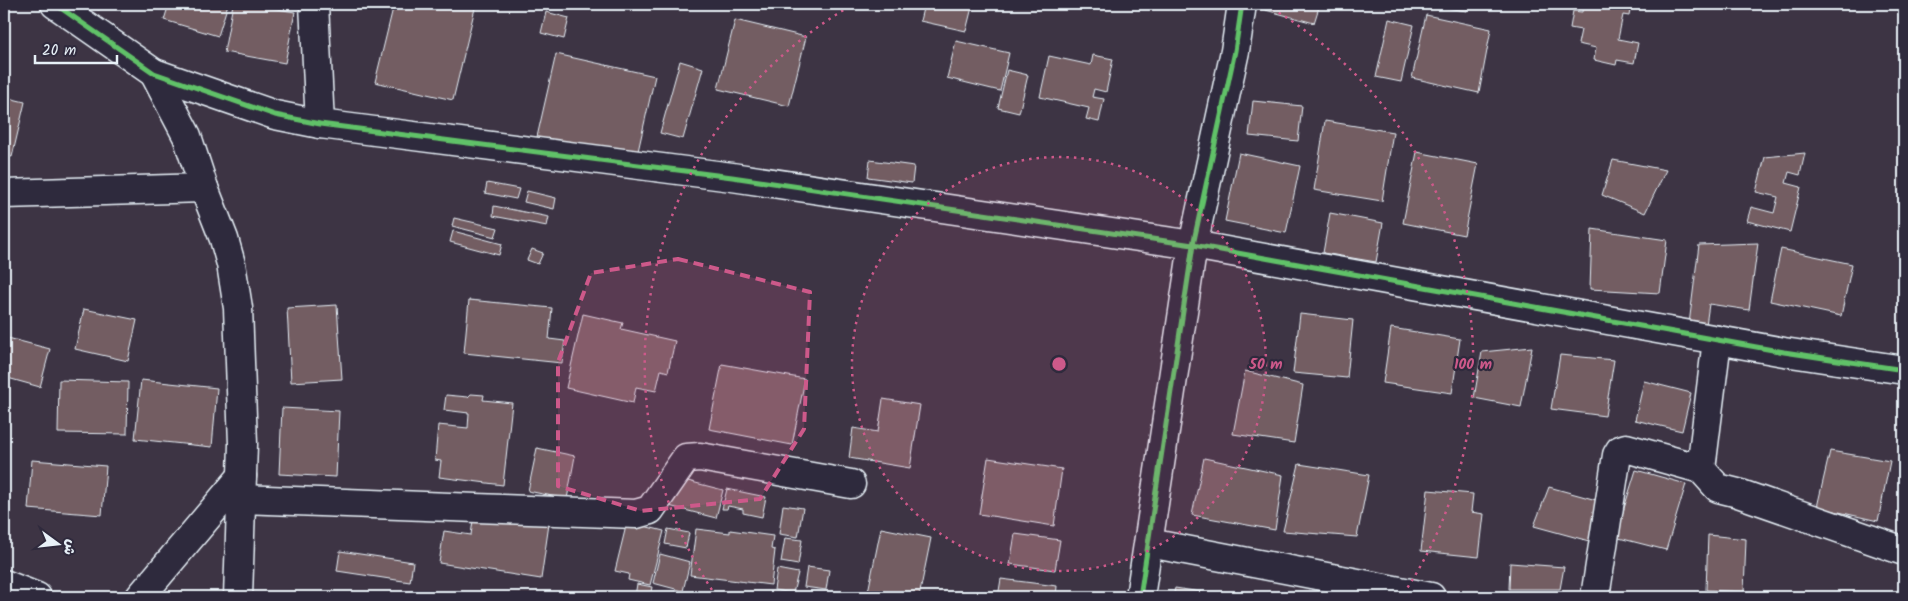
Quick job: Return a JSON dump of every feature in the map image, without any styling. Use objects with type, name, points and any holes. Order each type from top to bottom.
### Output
[{"type":"street","points":[[55,4],[154,73],[275,114],[320,124],[732,177],[1193,245],[1717,340],[1904,370]]},
{"type":"street","points":[[314,4],[320,124]]},
{"type":"street","points":[[1140,597],[1193,245],[1235,52],[1242,4]]},
{"type":"street","points":[[154,73],[187,136],[232,264],[238,308],[243,444],[238,597]]},
{"type":"street","points":[[4,194],[204,188]]},
{"type":"street","points":[[1701,469],[1717,340]]},
{"type":"street","points":[[1595,597],[1617,455],[1620,450],[1626,448],[1701,469],[1718,488],[1904,552]]},
{"type":"street","points":[[242,488],[636,514],[650,510],[686,458],[700,456],[851,484]]},
{"type":"street","points":[[140,597],[242,488]]},
{"type":"street","points":[[1148,543],[1431,597]]},
{"type":"street","points":[[4,584],[37,597]]},
{"type":"highlighted area","points":[[678,259],[810,292],[804,429],[760,499],[641,511],[558,486],[558,362],[591,273]]},
{"type":"building","points":[[90,4],[103,4],[99,10]]},
{"type":"building","points":[[169,4],[228,4],[218,36],[164,20]]},
{"type":"building","points":[[233,4],[248,4],[295,12],[285,63],[224,52]]},
{"type":"building","points":[[394,4],[476,4],[453,100],[375,82]]},
{"type":"building","points":[[924,4],[957,4],[972,7],[966,31],[920,21]]},
{"type":"building","points":[[1259,4],[1320,4],[1314,23],[1258,8]]},
{"type":"building","points":[[1416,4],[1468,4],[1467,11]]},
{"type":"building","points":[[1583,4],[1631,4],[1629,16],[1623,15],[1618,39],[1638,43],[1634,63],[1617,60],[1616,65],[1594,60],[1596,48],[1578,44],[1581,30],[1570,28],[1573,11],[1582,12]]},
{"type":"building","points":[[546,12],[569,18],[564,39],[541,33]]},
{"type":"building","points":[[1426,15],[1491,29],[1479,93],[1412,78]]},
{"type":"building","points":[[1389,19],[1414,25],[1401,82],[1376,77]]},
{"type":"building","points":[[735,20],[806,37],[789,106],[718,89]]},
{"type":"building","points":[[956,41],[1009,53],[1000,91],[947,78]]},
{"type":"building","points":[[556,54],[655,76],[636,160],[537,137]]},
{"type":"building","points":[[1093,55],[1113,59],[1106,92],[1094,89],[1092,97],[1104,99],[1099,122],[1086,119],[1089,108],[1040,97],[1049,56],[1091,65]]},
{"type":"building","points":[[680,61],[703,68],[683,139],[660,133]]},
{"type":"building","points":[[1007,70],[1028,75],[1019,113],[998,108]]},
{"type":"building","points":[[4,97],[25,102],[12,157],[4,155]]},
{"type":"building","points":[[1253,101],[1302,106],[1298,141],[1249,136]]},
{"type":"building","points":[[1325,121],[1393,132],[1382,201],[1314,190]]},
{"type":"building","points":[[1417,152],[1478,164],[1464,235],[1403,223]]},
{"type":"building","points":[[1239,153],[1300,166],[1286,233],[1225,221]]},
{"type":"building","points":[[1805,153],[1800,175],[1789,172],[1786,183],[1801,187],[1790,232],[1747,221],[1751,207],[1774,213],[1778,197],[1756,192],[1765,157]]},
{"type":"building","points":[[870,160],[914,166],[912,183],[868,177]]},
{"type":"building","points":[[1613,160],[1666,170],[1645,213],[1602,195]]},
{"type":"building","points":[[487,183],[519,189],[516,199],[485,193]]},
{"type":"building","points":[[527,191],[556,198],[554,209],[524,202]]},
{"type":"building","points":[[494,206],[549,217],[547,226],[493,216]]},
{"type":"building","points":[[1330,213],[1383,223],[1376,262],[1323,253]]},
{"type":"building","points":[[454,218],[498,228],[495,237],[452,226]]},
{"type":"building","points":[[1592,229],[1667,240],[1660,293],[1590,289]]},
{"type":"building","points":[[453,231],[502,244],[499,255],[450,242]]},
{"type":"building","points":[[1758,243],[1749,310],[1709,304],[1706,325],[1689,324],[1699,245]]},
{"type":"building","points":[[532,249],[543,253],[538,264],[527,260]]},
{"type":"building","points":[[1781,249],[1852,264],[1841,316],[1770,301]]},
{"type":"building","points":[[469,300],[552,308],[549,339],[565,341],[562,363],[464,353]]},
{"type":"building","points":[[337,305],[342,379],[291,382],[287,308]]},
{"type":"building","points":[[84,309],[137,320],[128,361],[75,349]]},
{"type":"building","points":[[583,314],[623,323],[621,329],[675,341],[668,372],[661,370],[656,391],[636,387],[633,403],[566,388]]},
{"type":"building","points":[[1300,314],[1353,320],[1347,378],[1293,373]]},
{"type":"building","points":[[1391,328],[1460,339],[1452,393],[1383,383]]},
{"type":"building","points":[[4,337],[50,349],[40,387],[4,377]]},
{"type":"building","points":[[1532,347],[1521,407],[1474,398],[1482,352]]},
{"type":"building","points":[[1560,355],[1614,360],[1605,416],[1551,409]]},
{"type":"building","points":[[722,364],[805,379],[792,445],[709,429]]},
{"type":"building","points":[[1245,371],[1303,385],[1294,443],[1233,434]]},
{"type":"building","points":[[59,380],[128,382],[127,434],[58,433]]},
{"type":"building","points":[[141,380],[217,388],[212,447],[135,439]]},
{"type":"building","points":[[1644,381],[1691,393],[1682,431],[1635,420]]},
{"type":"building","points":[[471,394],[484,395],[483,400],[512,403],[503,485],[439,477],[441,461],[435,460],[438,425],[468,428],[469,413],[444,410],[446,395],[468,397]]},
{"type":"building","points":[[883,399],[920,405],[910,468],[849,458],[853,428],[878,432]]},
{"type":"building","points":[[282,408],[339,411],[336,477],[279,474]]},
{"type":"building","points":[[537,448],[575,456],[567,499],[528,491]]},
{"type":"building","points":[[1830,451],[1890,461],[1878,521],[1817,507]]},
{"type":"building","points":[[988,458],[1062,469],[1054,526],[979,514]]},
{"type":"building","points":[[1204,458],[1283,475],[1275,530],[1192,515]]},
{"type":"building","points":[[32,460],[106,466],[102,515],[28,509]]},
{"type":"building","points":[[1299,464],[1369,475],[1357,537],[1283,531]]},
{"type":"building","points":[[1636,470],[1686,484],[1666,550],[1615,537]]},
{"type":"building","points":[[676,478],[723,490],[716,518],[669,506]]},
{"type":"building","points":[[1549,487],[1600,501],[1589,541],[1534,526]]},
{"type":"building","points":[[727,489],[766,497],[762,517],[743,513],[743,509],[728,506],[727,509],[722,509]]},
{"type":"building","points":[[1428,490],[1473,494],[1471,512],[1484,514],[1479,557],[1421,551]]},
{"type":"building","points":[[783,505],[803,508],[798,537],[779,534]]},
{"type":"building","points":[[474,513],[549,524],[541,579],[439,563],[444,531],[471,535]]},
{"type":"building","points":[[627,522],[664,531],[650,585],[628,580],[629,574],[615,571]]},
{"type":"building","points":[[881,528],[931,538],[919,597],[867,597]]},
{"type":"building","points":[[668,529],[689,533],[686,548],[665,544]]},
{"type":"building","points":[[696,529],[730,533],[730,530],[773,536],[771,549],[775,550],[771,585],[690,575]]},
{"type":"building","points":[[1015,534],[1060,540],[1055,570],[1010,564]]},
{"type":"building","points":[[1708,535],[1746,539],[1744,592],[1706,590]]},
{"type":"building","points":[[785,538],[802,540],[798,565],[781,562]]},
{"type":"building","points":[[340,551],[413,562],[410,582],[337,571]]},
{"type":"building","points":[[660,554],[690,562],[683,591],[653,583]]},
{"type":"building","points":[[1510,563],[1564,567],[1560,589],[1509,589]]},
{"type":"building","points":[[807,567],[829,570],[826,590],[804,587]]},
{"type":"building","points":[[777,569],[798,573],[793,593],[774,590]]},
{"type":"building","points":[[1001,579],[1057,586],[1056,597],[998,597]]},
{"type":"building","points":[[637,584],[652,587],[650,597],[635,596]]},
{"type":"building","points":[[1175,588],[1233,597],[1173,597]]},
{"type":"cycle path","points":[[55,4],[154,73],[275,115],[320,124],[732,177],[1193,245],[1140,597]]},
{"type":"cycle path","points":[[1242,4],[1235,51],[1193,245],[1784,352],[1904,370]]}]
